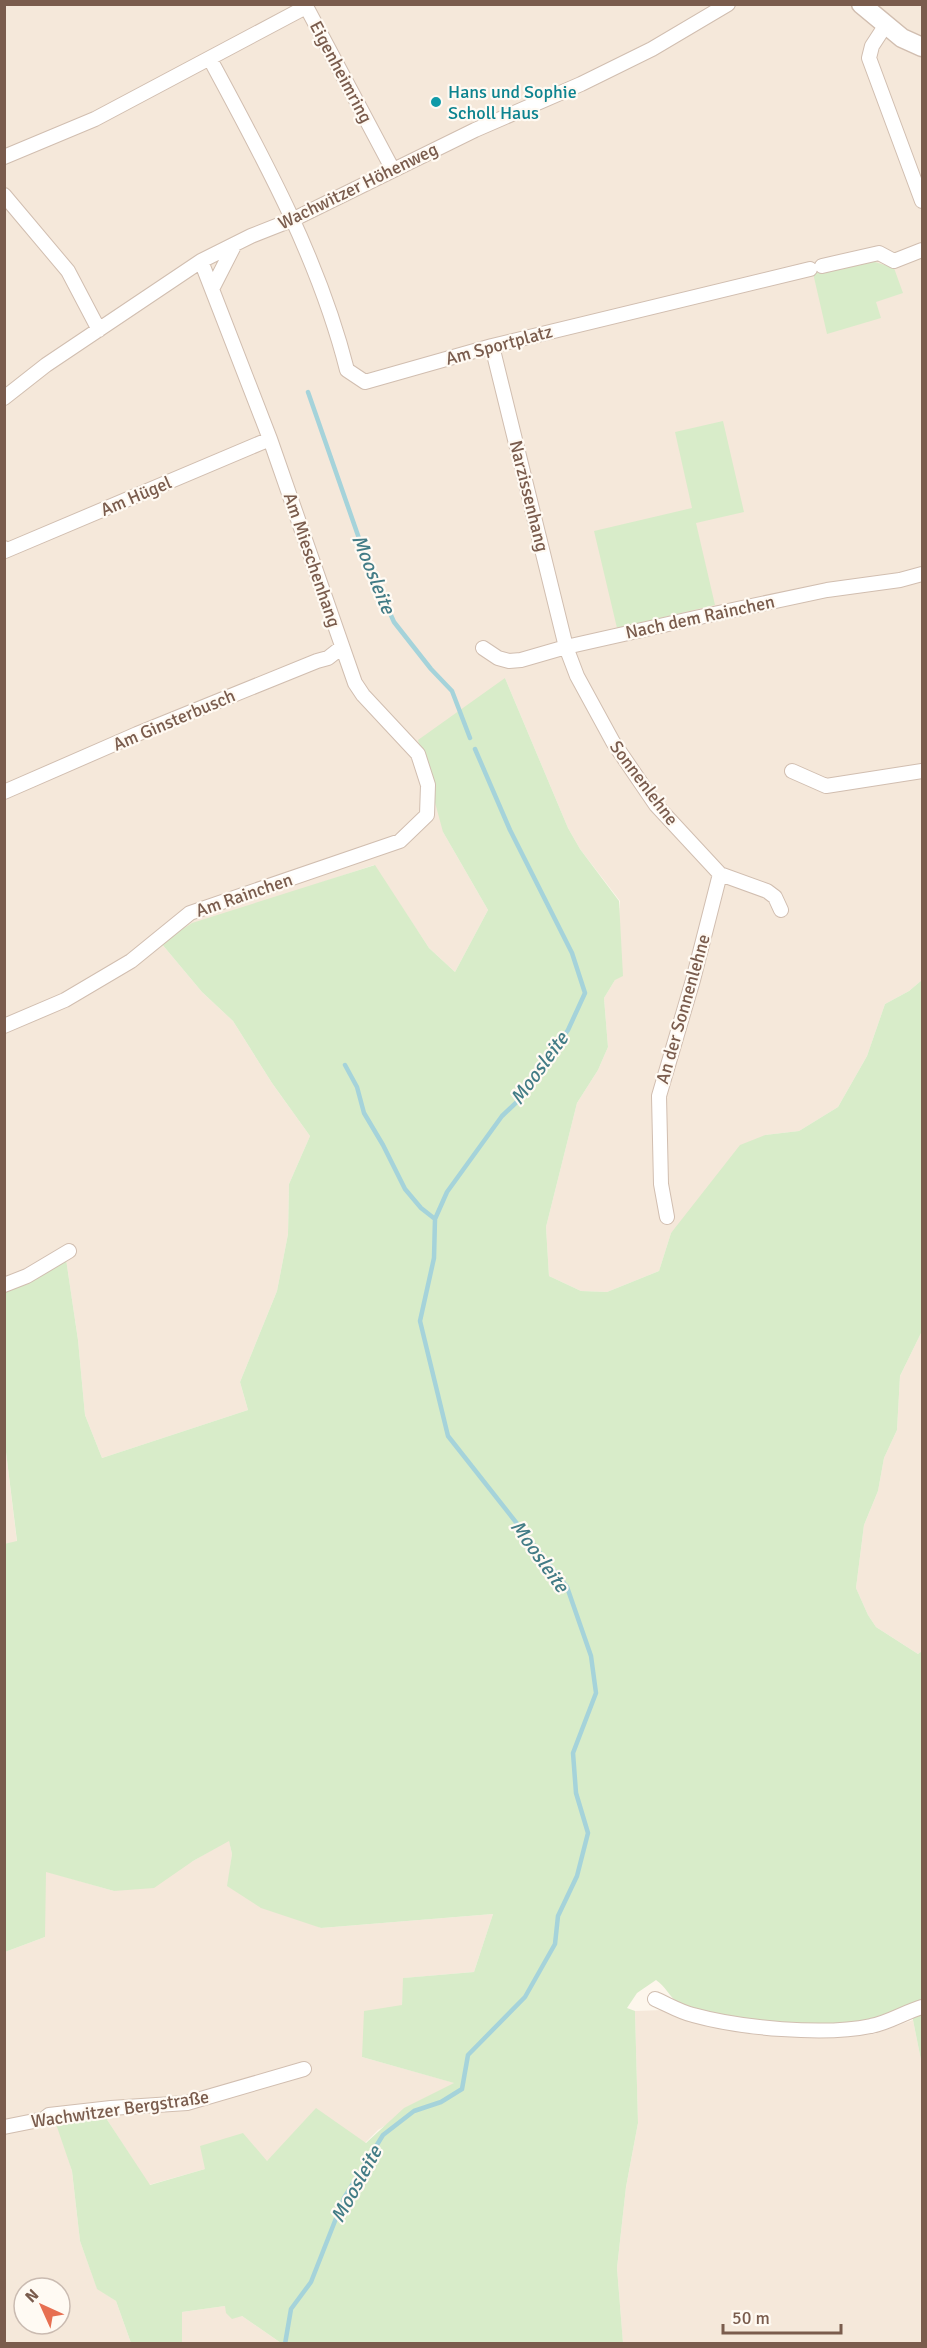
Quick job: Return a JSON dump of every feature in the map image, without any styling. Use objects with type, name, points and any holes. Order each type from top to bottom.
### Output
[{"type":"street","name":"Wachwitzer Höhenweg","points":[[4,398],[46,365],[201,261],[294,219],[475,130],[652,50],[729,4]]},
{"type":"street","points":[[861,4],[902,38],[922,47]]},
{"type":"street","name":"Eigenheimring","points":[[4,157],[95,119],[304,8],[308,10],[393,170]]},
{"type":"street","points":[[885,26],[872,46],[869,58],[922,201]]},
{"type":"street","points":[[210,59],[294,219]]},
{"type":"street","points":[[4,195],[68,271],[99,330]]},
{"type":"street","name":"Am Sportplatz","points":[[294,219],[336,327],[347,370],[365,382],[492,346],[879,253],[894,261],[922,250]]},
{"type":"street","points":[[212,289],[235,244]]},
{"type":"street","name":"Am Mieschenhang","points":[[201,261],[270,439],[355,683],[363,695],[418,754],[428,785],[427,815]]},
{"type":"street","name":"Narzissenhang","points":[[492,346],[566,647]]},
{"type":"street","name":"Am Hügel","points":[[4,548],[5,551],[270,439]]},
{"type":"street","name":"Nach dem Rainchen","points":[[483,648],[498,658],[509,661],[521,660],[566,647],[816,592],[900,580],[922,574]]},
{"type":"street","name":"Am Ginsterbusch","points":[[4,792],[137,734],[328,658],[342,647]]},
{"type":"street","name":"Sonnenlehne","points":[[566,647],[577,676],[613,742],[656,805],[720,874],[767,891],[775,897],[781,910]]},
{"type":"street","points":[[792,771],[826,786],[922,771]]},
{"type":"street","name":"Am Rainchen","points":[[4,1026],[65,1000],[131,961],[160,935],[190,913],[400,841],[427,815]]},
{"type":"street","name":"An der Sonnenlehne","points":[[667,1217],[661,1184],[658,1096],[693,980],[720,874]]},
{"type":"street","points":[[4,1285],[27,1276],[69,1251]]},
{"type":"street","points":[[655,1999],[692,2015],[747,2025],[807,2030],[841,2030],[873,2026],[922,2007]]},
{"type":"street","name":"Wachwitzer Bergstraße","points":[[4,2127],[59,2114],[187,2103],[304,2069]]},
{"type":"shaded area","points":[[4,5],[922,5],[922,980],[909,991],[885,1004],[867,1056],[838,1107],[799,1131],[765,1135],[671,1233],[659,1271],[607,1292],[581,1291],[549,1276],[546,1227],[577,1103],[598,1070],[608,1047],[604,998],[615,980],[620,901],[580,849],[568,828],[505,678],[443,832],[488,910],[455,972],[429,948],[374,865],[293,892],[161,943],[202,992],[233,1021],[272,1083],[310,1136],[289,1184],[288,1234],[277,1291],[240,1382],[248,1410],[102,1458],[85,1415],[78,1340],[66,1259],[5,1291]]},
{"type":"shaded area","points":[[922,1331],[922,1651],[918,1654],[876,1627],[856,1588],[864,1525],[878,1491],[884,1458],[897,1430],[900,1376]]},
{"type":"shaded area","points":[[4,1436],[17,1542],[5,1544],[4,1544]]},
{"type":"shaded area","points":[[229,1840],[232,1854],[228,1886],[321,1928],[493,1914],[474,1972],[404,1978],[402,2006],[362,2057],[455,2083],[378,2130],[365,2143],[266,2161],[205,2169],[149,2185],[97,2104],[49,2110],[58,2126],[72,2171],[80,2241],[97,2288],[116,2301],[131,2343],[5,2344],[5,1952],[45,1937],[45,1871],[114,1891],[193,1861]]},
{"type":"shaded area","points":[[663,2010],[689,2018],[807,2037],[874,2034],[913,2020],[922,2065],[922,2343],[623,2344],[617,2268],[626,2187],[638,2123],[635,2011]]},
{"type":"shaded area","points":[[225,2306],[281,2343],[182,2343],[182,2312]]},
{"type":"green space","points":[[872,261],[894,268],[903,293],[876,302],[881,318],[827,334],[813,273]]},
{"type":"green space","points":[[723,421],[744,512],[696,523],[715,605],[617,628],[594,531],[692,508],[675,432]]},
{"type":"green space","points":[[505,678],[568,828],[580,849],[619,901],[623,976],[615,980],[604,998],[608,1047],[598,1070],[577,1103],[546,1227],[549,1276],[581,1291],[607,1292],[659,1271],[671,1233],[740,1145],[765,1135],[799,1131],[838,1107],[867,1056],[885,1004],[909,991],[922,980],[922,1331],[900,1376],[897,1430],[884,1458],[878,1491],[864,1525],[856,1588],[876,1627],[918,1654],[922,1651],[922,2002],[893,2016],[875,2021],[858,2024],[805,2025],[744,2020],[693,2010],[678,2003],[656,1980],[637,1993],[627,2008],[635,2011],[638,2123],[626,2187],[617,2268],[623,2343],[281,2343],[242,2316],[232,2319],[226,2313],[225,2306],[182,2312],[182,2343],[131,2343],[116,2301],[97,2289],[80,2241],[72,2171],[55,2121],[104,2115],[150,2185],[205,2169],[200,2146],[243,2133],[267,2161],[316,2108],[366,2143],[404,2108],[454,2083],[362,2057],[364,2011],[402,2005],[403,1978],[474,1972],[493,1914],[321,1928],[261,1908],[227,1886],[232,1854],[229,1841],[193,1861],[154,1888],[114,1891],[46,1872],[45,1937],[5,1952],[4,1544],[17,1541],[4,1436],[5,1291],[66,1259],[78,1340],[85,1415],[102,1458],[248,1410],[240,1382],[277,1291],[288,1234],[289,1184],[310,1136],[272,1083],[233,1021],[202,992],[161,943],[192,923],[375,865],[429,948],[455,972],[488,910],[443,832],[418,740]]},
{"type":"green space","points":[[922,2013],[922,2065],[913,2016]]},
{"type":"waterway","name":"Moosleite","points":[[308,392],[369,567],[394,622],[431,669],[452,691],[470,738]]},
{"type":"waterway","name":"Moosleite","points":[[285,2344],[291,2309],[311,2282],[344,2198],[383,2135],[414,2111],[441,2102],[462,2089],[468,2055],[525,1997],[555,1944],[558,1916],[577,1876],[588,1833],[576,1793],[573,1753],[596,1693],[591,1656],[567,1587],[448,1436],[420,1321],[434,1258],[435,1219],[447,1192],[502,1116],[522,1097],[568,1030],[585,993],[572,953],[510,830],[475,749]]},
{"type":"waterway","points":[[345,1065],[357,1087],[364,1113],[405,1189],[421,1208],[435,1219]]},
{"type":"place","name":"Hans und Sophie Scholl Haus","points":[[436,102]]}]
